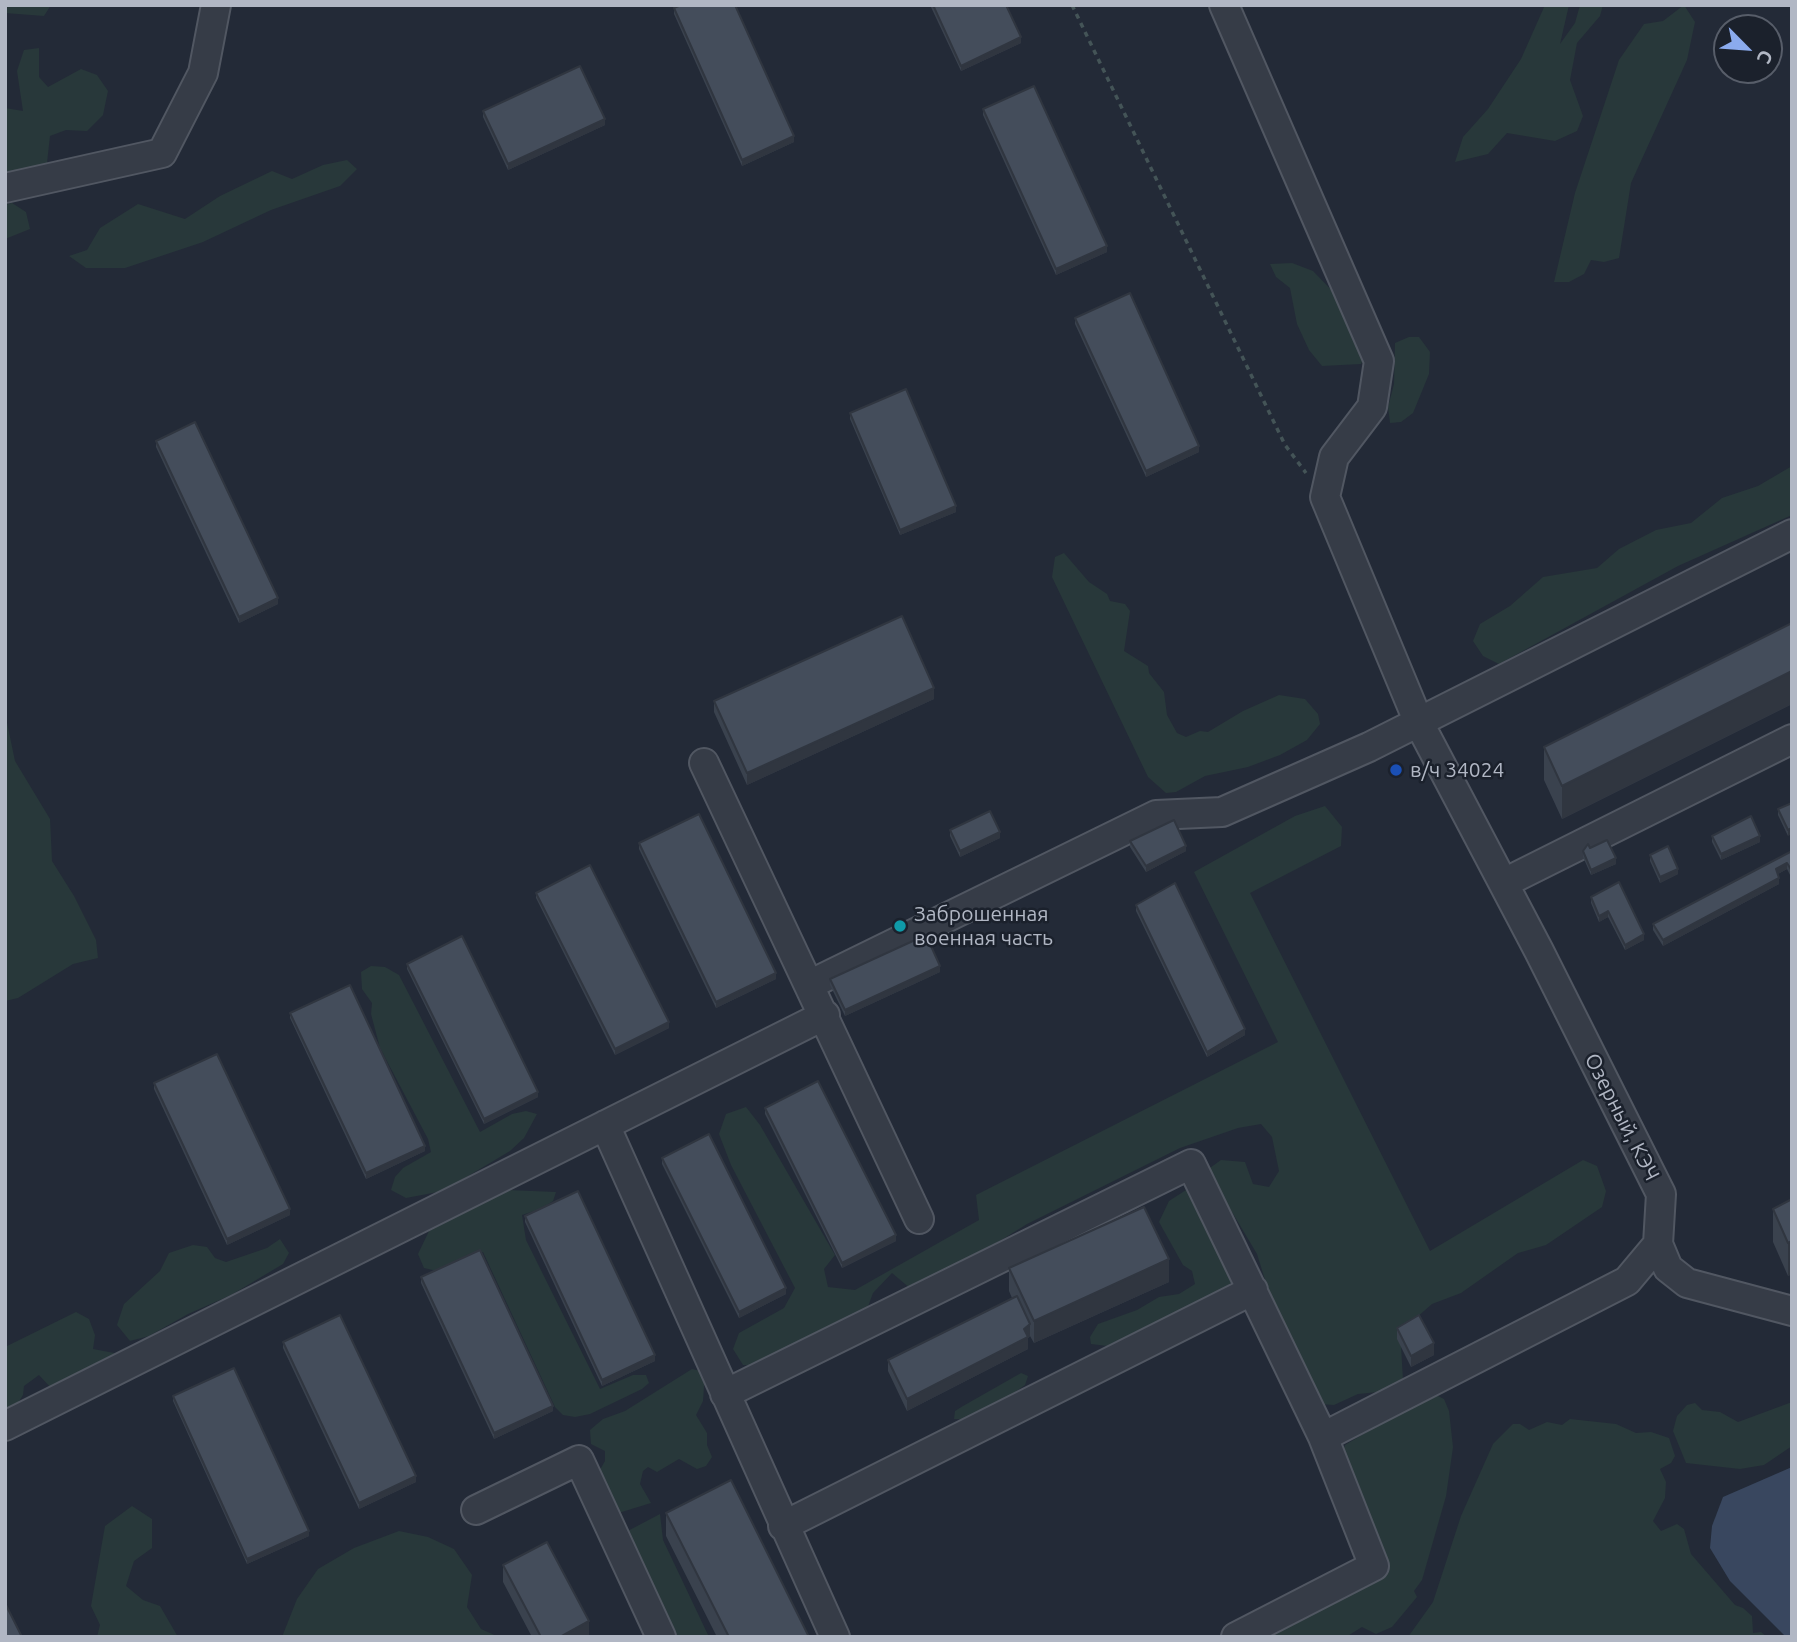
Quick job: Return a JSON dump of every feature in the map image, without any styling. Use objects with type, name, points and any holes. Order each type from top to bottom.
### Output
[{"type":"street","points":[[5,188],[162,153],[203,73],[216,5]]},
{"type":"street","points":[[1224,5],[1379,361],[1372,407],[1334,457],[1325,497]]},
{"type":"street","name":"Озерный, КЭЧ","points":[[1325,497],[1419,723],[1504,883],[1661,1194],[1658,1244]]},
{"type":"street","points":[[811,985],[1156,815],[1222,812],[1419,723],[1792,534]]},
{"type":"street","points":[[1504,883],[1792,739]]},
{"type":"street","points":[[704,763],[811,985],[919,1219]]},
{"type":"street","points":[[5,1426],[825,1015]]},
{"type":"street","points":[[605,1125],[835,1637]]},
{"type":"street","points":[[725,1394],[1191,1164],[1323,1437],[1374,1566],[1236,1637]]},
{"type":"street","points":[[1323,1437],[1627,1281],[1658,1244],[1668,1268],[1687,1283],[1788,1307]]},
{"type":"street","points":[[783,1526],[1253,1290]]},
{"type":"street","points":[[476,1510],[579,1460],[661,1637]]},
{"type":"path","points":[[1072,5],[1285,445],[1325,497]]},
{"type":"shaded area","points":[[5,5],[51,5],[44,16],[5,13]]},
{"type":"shaded area","points":[[1545,5],[1569,5],[1560,44],[1575,23],[1580,5],[1603,5],[1600,16],[1577,43],[1570,80],[1583,116],[1577,131],[1555,141],[1507,133],[1488,154],[1455,162],[1463,137],[1488,109],[1521,59]]},
{"type":"shaded area","points":[[1684,5],[1695,22],[1687,60],[1631,183],[1619,258],[1604,262],[1591,260],[1584,274],[1569,282],[1554,282],[1575,193],[1619,60],[1644,24],[1663,21]]},
{"type":"shaded area","points":[[39,48],[39,77],[48,87],[81,69],[97,75],[108,91],[103,115],[87,131],[66,130],[50,136],[47,163],[25,183],[5,179],[5,108],[23,111],[17,71],[24,50]]},
{"type":"shaded area","points":[[347,160],[357,169],[340,186],[271,210],[203,242],[125,268],[86,268],[69,256],[87,250],[100,228],[138,204],[185,219],[220,196],[272,171],[292,179],[323,165]]},
{"type":"shaded area","points":[[12,203],[26,212],[30,229],[5,239],[5,205]]},
{"type":"shaded area","points":[[1292,263],[1313,271],[1343,302],[1365,356],[1361,364],[1322,366],[1309,350],[1297,324],[1290,288],[1276,277],[1270,264]]},
{"type":"shaded area","points":[[1409,337],[1419,337],[1430,352],[1429,374],[1413,413],[1401,422],[1390,423],[1388,407],[1394,384],[1395,343]]},
{"type":"shaded area","points":[[1792,466],[1792,515],[1678,566],[1499,664],[1483,656],[1473,641],[1480,624],[1510,606],[1543,577],[1597,568],[1619,549],[1656,530],[1691,523],[1722,498],[1758,486]]},
{"type":"shaded area","points":[[1064,553],[1089,582],[1107,594],[1110,601],[1125,604],[1130,611],[1124,651],[1148,666],[1149,673],[1164,692],[1167,715],[1177,733],[1186,737],[1200,731],[1208,732],[1243,711],[1279,695],[1305,699],[1318,714],[1320,724],[1307,740],[1280,755],[1248,767],[1205,776],[1176,792],[1166,793],[1148,777],[1052,577],[1055,557]]},
{"type":"shaded area","points":[[5,713],[15,761],[50,819],[52,861],[74,896],[96,940],[98,958],[73,964],[18,998],[5,1001]]},
{"type":"shaded area","points":[[1325,806],[1342,827],[1341,846],[1250,893],[1430,1251],[1583,1160],[1597,1166],[1606,1191],[1602,1207],[1546,1245],[1518,1253],[1461,1293],[1432,1304],[1416,1318],[1401,1346],[1403,1380],[1388,1391],[1358,1394],[1334,1405],[1319,1404],[1276,1315],[1257,1254],[1207,1170],[1221,1160],[1245,1162],[1253,1184],[1269,1187],[1279,1171],[1272,1137],[1261,1124],[1238,1128],[1180,1148],[1027,1224],[966,1262],[911,1289],[892,1273],[873,1293],[866,1312],[758,1366],[743,1365],[733,1349],[739,1333],[784,1308],[795,1288],[731,1165],[719,1134],[726,1114],[746,1107],[760,1125],[835,1255],[824,1269],[828,1287],[855,1290],[979,1220],[976,1195],[1278,1042],[1194,872],[1295,816]]},
{"type":"shaded area","points":[[371,966],[385,967],[399,975],[480,1132],[512,1114],[526,1111],[537,1114],[524,1138],[510,1151],[443,1191],[406,1198],[391,1190],[395,1177],[403,1168],[431,1152],[428,1139],[380,1048],[371,1014],[372,1003],[362,989],[361,972]]},
{"type":"shaded area","points":[[508,1190],[556,1192],[553,1201],[541,1209],[522,1215],[526,1240],[600,1389],[633,1375],[646,1375],[649,1383],[642,1389],[590,1414],[575,1417],[563,1415],[555,1407],[483,1252],[437,1271],[424,1268],[418,1254],[429,1231],[464,1209]]},
{"type":"shaded area","points":[[1186,1190],[1196,1196],[1227,1265],[1231,1283],[1217,1295],[1115,1347],[1091,1344],[1090,1337],[1098,1324],[1137,1310],[1159,1297],[1179,1294],[1195,1284],[1192,1271],[1183,1265],[1159,1222],[1169,1201]]},
{"type":"shaded area","points":[[280,1239],[289,1253],[283,1264],[231,1295],[188,1314],[149,1336],[130,1341],[117,1325],[124,1304],[160,1271],[169,1253],[193,1245],[207,1247],[215,1258],[226,1262],[267,1248]]},
{"type":"shaded area","points":[[76,1312],[89,1319],[95,1335],[93,1349],[114,1353],[114,1371],[52,1389],[39,1375],[24,1386],[23,1395],[15,1408],[5,1408],[5,1347]]},
{"type":"shaded area","points":[[692,1369],[705,1372],[703,1401],[696,1415],[707,1433],[707,1445],[712,1457],[706,1466],[697,1469],[679,1459],[657,1472],[648,1467],[643,1471],[640,1484],[651,1503],[612,1515],[594,1480],[605,1461],[605,1451],[591,1444],[590,1430],[603,1419],[625,1411]]},
{"type":"shaded area","points":[[1021,1373],[1028,1376],[1025,1385],[1011,1395],[963,1419],[954,1419],[955,1411]]},
{"type":"shaded area","points":[[1432,1393],[1444,1399],[1449,1411],[1453,1447],[1446,1496],[1422,1580],[1414,1591],[1417,1597],[1392,1627],[1376,1634],[1362,1627],[1346,1637],[1257,1637],[1368,1581],[1340,1459],[1345,1445]]},
{"type":"shaded area","points":[[1792,1402],[1792,1446],[1764,1465],[1740,1469],[1686,1463],[1673,1431],[1677,1416],[1687,1405],[1695,1403],[1702,1410],[1720,1412],[1738,1422]]},
{"type":"shaded area","points":[[1570,1419],[1616,1424],[1636,1433],[1651,1432],[1669,1438],[1675,1456],[1671,1463],[1660,1469],[1666,1482],[1665,1498],[1653,1521],[1661,1531],[1677,1524],[1684,1529],[1691,1554],[1735,1605],[1752,1616],[1753,1633],[1761,1632],[1767,1637],[1408,1637],[1433,1602],[1461,1516],[1493,1444],[1513,1424],[1520,1424],[1529,1430],[1547,1422],[1562,1425]]},
{"type":"shaded area","points":[[132,1506],[152,1519],[152,1548],[134,1561],[126,1586],[143,1600],[160,1606],[178,1637],[97,1637],[100,1625],[91,1606],[105,1526]]},
{"type":"shaded area","points":[[660,1514],[663,1540],[709,1637],[666,1637],[622,1534]]},
{"type":"shaded area","points":[[399,1531],[428,1537],[454,1549],[472,1575],[467,1607],[481,1629],[499,1637],[282,1637],[297,1599],[318,1569],[354,1548]]},
{"type":"water","points":[[1792,1467],[1792,1637],[1786,1637],[1730,1581],[1710,1548],[1712,1526],[1723,1497]]},
{"type":"building","points":[[681,5],[735,5],[794,136],[742,160],[674,8]]},
{"type":"building","points":[[933,5],[1006,5],[1021,37],[961,66]]},
{"type":"building","points":[[580,66],[605,119],[508,164],[483,111]]},
{"type":"building","points":[[1034,86],[1107,246],[1056,269],[983,109]]},
{"type":"building","points":[[1130,293],[1199,446],[1146,471],[1075,318]]},
{"type":"building","points":[[906,389],[956,506],[900,530],[850,413]]},
{"type":"building","points":[[195,422],[278,598],[239,617],[156,441]]},
{"type":"building","points":[[902,616],[934,688],[747,773],[714,701]]},
{"type":"building","points":[[1792,623],[1792,671],[1562,786],[1544,747]]},
{"type":"building","points":[[1792,803],[1792,828],[1788,830],[1778,809]]},
{"type":"building","points":[[990,811],[1000,832],[960,851],[950,830]]},
{"type":"building","points":[[699,814],[776,973],[716,1002],[639,843]]},
{"type":"building","points":[[1751,816],[1760,836],[1721,854],[1712,836]]},
{"type":"building","points":[[1174,820],[1186,846],[1146,866],[1130,841]]},
{"type":"building","points":[[1607,840],[1616,858],[1591,870],[1583,851],[1588,844],[1590,848]]},
{"type":"building","points":[[1668,846],[1678,869],[1660,877],[1650,855]]},
{"type":"building","points":[[1792,851],[1792,871],[1787,863],[1776,869],[1779,878],[1663,940],[1653,924]]},
{"type":"building","points":[[590,865],[669,1022],[615,1049],[536,893]]},
{"type":"building","points":[[1619,882],[1644,934],[1625,945],[1608,911],[1599,916],[1591,897]]},
{"type":"building","points":[[1175,883],[1245,1029],[1207,1052],[1136,905]]},
{"type":"building","points":[[926,935],[940,966],[845,1010],[830,979]]},
{"type":"building","points":[[462,936],[538,1092],[484,1119],[407,964]]},
{"type":"building","points":[[350,985],[425,1146],[366,1173],[290,1013]]},
{"type":"building","points":[[217,1054],[290,1209],[227,1239],[154,1083]]},
{"type":"building","points":[[818,1081],[896,1235],[842,1263],[765,1108]]},
{"type":"building","points":[[709,1134],[786,1288],[739,1312],[662,1158]]},
{"type":"building","points":[[578,1191],[655,1355],[602,1380],[525,1216]]},
{"type":"building","points":[[1792,1199],[1792,1241],[1788,1243],[1773,1209]]},
{"type":"building","points":[[1144,1207],[1169,1259],[1034,1321],[1009,1268]]},
{"type":"building","points":[[480,1250],[553,1406],[494,1433],[421,1277]]},
{"type":"building","points":[[1017,1296],[1030,1324],[1024,1329],[1028,1337],[907,1399],[888,1360]]},
{"type":"building","points":[[340,1315],[416,1476],[359,1503],[283,1342]]},
{"type":"building","points":[[1419,1315],[1434,1343],[1411,1356],[1397,1328]]},
{"type":"building","points":[[234,1368],[309,1531],[247,1559],[173,1396]]},
{"type":"building","points":[[731,1480],[809,1637],[729,1637],[666,1513]]},
{"type":"building","points":[[547,1542],[589,1621],[560,1637],[541,1637],[503,1565]]},
{"type":"building","points":[[5,1603],[22,1637],[5,1637]]},
{"type":"place","name":"в/ч 34024","points":[[1396,770]]},
{"type":"place","name":"Заброшенная военная часть","points":[[900,926]]}]
